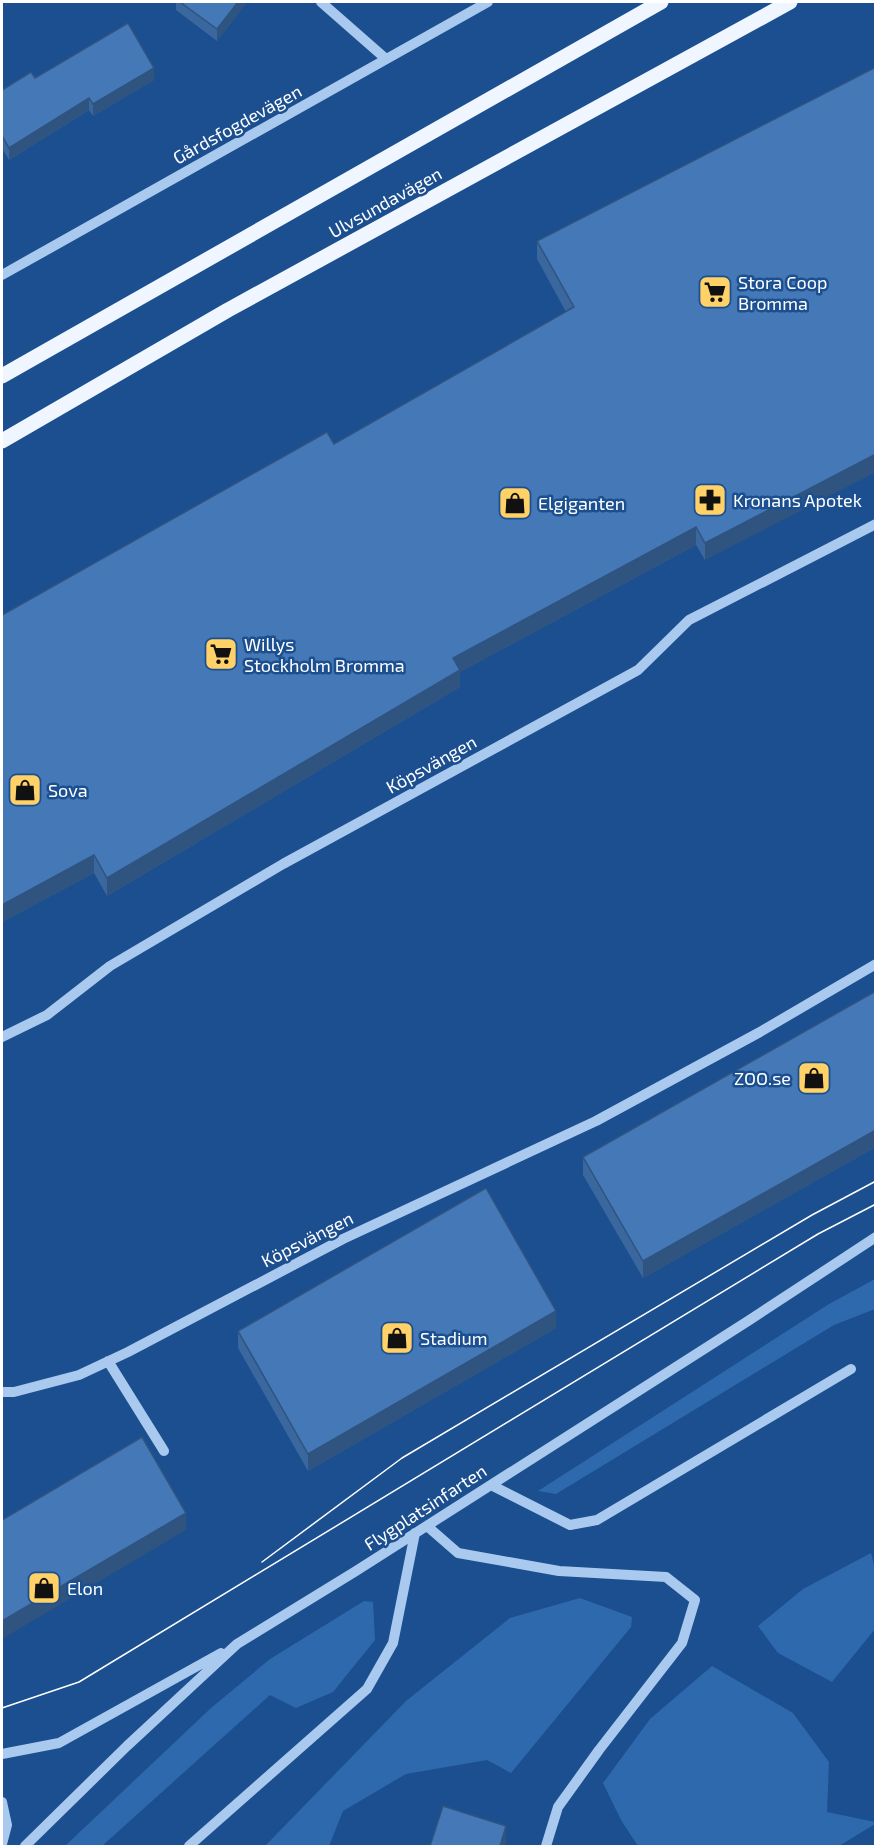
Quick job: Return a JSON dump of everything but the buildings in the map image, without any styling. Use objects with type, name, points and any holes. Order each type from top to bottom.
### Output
[{"type":"main road","name":"Ulvsundavägen","points":[[2,376],[661,2]]},
{"type":"main road","name":"Ulvsundavägen","points":[[2,441],[228,310],[790,2]]},
{"type":"street","points":[[321,2],[386,59]]},
{"type":"street","name":"Gårdsfogdevägen","points":[[2,275],[488,2]]},
{"type":"street","name":"Köpsvängen","points":[[2,1037],[46,1015],[110,966],[283,864],[638,670],[689,620],[876,524]]},
{"type":"street","name":"Köpsvängen","points":[[2,1392],[14,1392],[79,1375],[108,1361],[343,1239],[596,1121],[760,1032],[876,964]]},
{"type":"street","name":"Flygplatsinfarten","points":[[25,1846],[127,1746],[237,1644],[427,1526],[876,1237]]},
{"type":"street","points":[[108,1361],[164,1451]]},
{"type":"street","points":[[491,1485],[570,1525],[597,1520],[851,1369]]},
{"type":"street","points":[[427,1526],[458,1553],[559,1571],[666,1577],[694,1600],[682,1643],[558,1807],[546,1846]]},
{"type":"street","points":[[189,1846],[367,1689],[393,1643],[415,1533]]},
{"type":"street","points":[[2,1754],[59,1743],[237,1644]]},
{"type":"street","points":[[2,1802],[7,1825],[2,1844]]},
{"type":"shaded area","points":[[875,1279],[875,1309],[834,1325],[556,1494],[538,1491],[829,1304]]},
{"type":"shaded area","points":[[871,1553],[875,1569],[875,1629],[832,1682],[778,1653],[758,1626],[803,1589]]},
{"type":"shaded area","points":[[580,1598],[632,1617],[631,1627],[511,1773],[487,1760],[406,1774],[343,1811],[329,1846],[265,1846],[406,1701],[510,1618]]},
{"type":"shaded area","points":[[364,1601],[373,1602],[375,1640],[333,1692],[296,1708],[270,1695],[102,1846],[65,1846],[211,1708],[270,1659]]},
{"type":"shaded area","points":[[712,1666],[793,1713],[829,1762],[827,1812],[875,1822],[875,1824],[839,1846],[638,1846],[621,1820],[603,1783],[650,1719]]},
{"type":"tram line","points":[[262,1562],[402,1458],[812,1215],[876,1181]]},
{"type":"tram line","points":[[2,1708],[79,1682],[818,1234],[876,1204]]},
{"type":"place","name":"Stora Coop Bromma","points":[[715,292]]},
{"type":"place","name":"Kronans Apotek","points":[[710,500]]},
{"type":"place","name":"Elgiganten","points":[[515,503]]},
{"type":"place","name":"Willys Stockholm Bromma","points":[[221,654]]},
{"type":"place","name":"Sova","points":[[25,790]]},
{"type":"place","name":"ZOO.se","points":[[814,1078]]},
{"type":"place","name":"Stadium","points":[[397,1338]]},
{"type":"place","name":"Elon","points":[[44,1588]]}]
